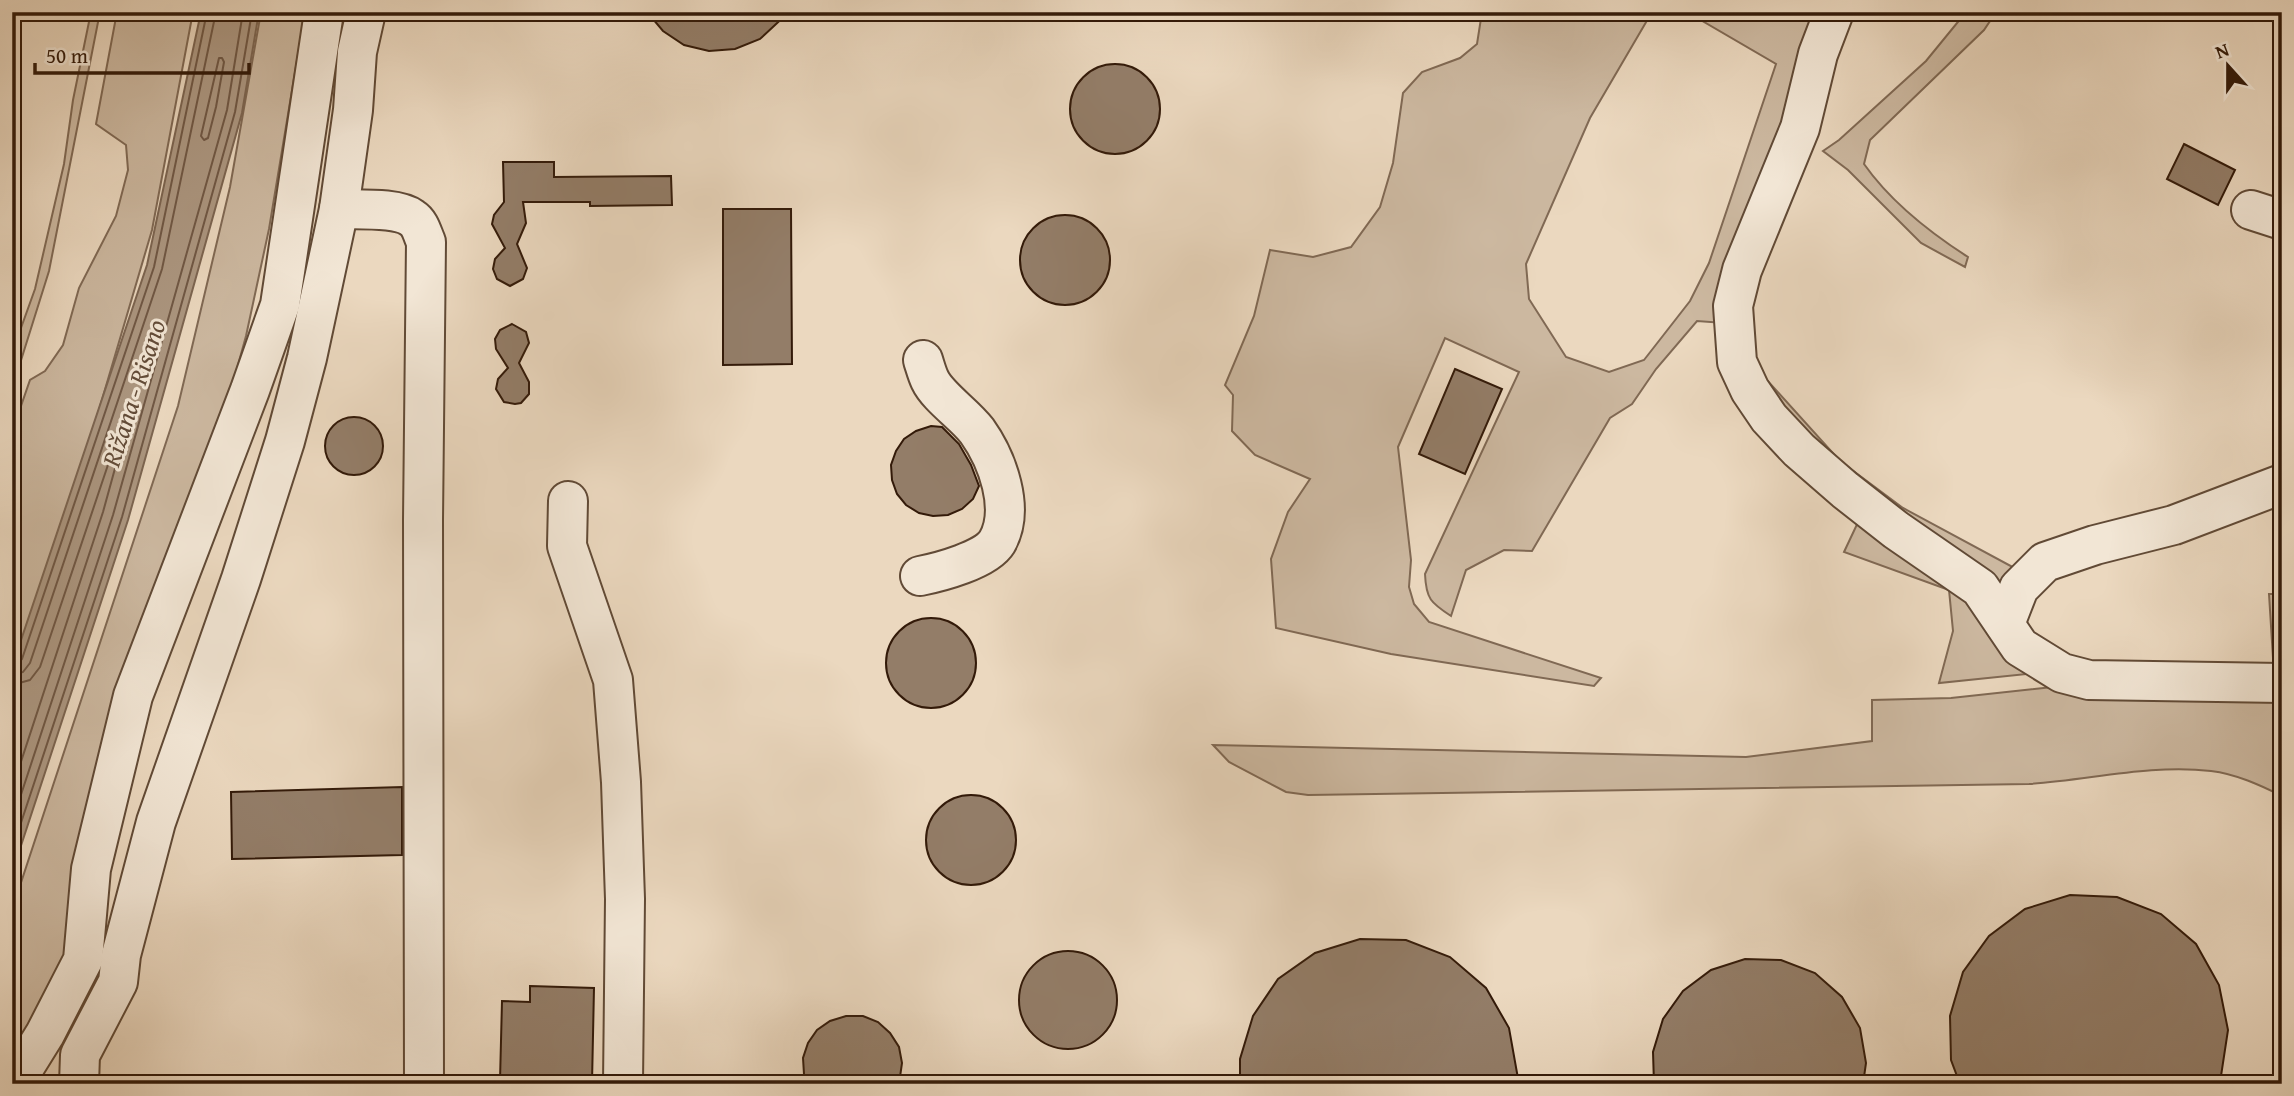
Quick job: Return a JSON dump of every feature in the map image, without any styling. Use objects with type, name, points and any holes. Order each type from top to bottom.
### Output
[{"type":"street","points":[[14,1084],[45,1034],[83,960],[92,869],[133,696],[280,305],[324,12]]},
{"type":"street","points":[[79,1084],[80,1055],[118,982],[121,955],[156,822],[241,579],[285,441],[307,358],[339,209],[357,52],[366,12]]},
{"type":"street","points":[[1834,12],[1818,54],[1800,128],[1742,270],[1733,306],[1737,362],[1750,390],[1769,418],[1799,450],[1844,490],[1896,530],[1980,588],[2020,647],[2062,673],[2089,680],[2282,683]]},
{"type":"street","points":[[339,209],[391,211],[410,216],[419,225],[426,242],[423,520],[424,1084]]},
{"type":"street","points":[[920,576],[974,560],[996,543],[1004,518],[1002,481],[990,450],[960,411],[930,382],[923,360]]},
{"type":"street","points":[[2005,624],[2019,588],[2045,562],[2095,545],[2174,524],[2282,484]]},
{"type":"street","points":[[568,501],[567,546],[613,680],[621,782],[625,899],[623,1084]]},
{"type":"shaded area","points":[[91,12],[100,12],[49,271],[12,389],[12,353],[35,289],[64,164],[73,100]]},
{"type":"shaded area","points":[[117,12],[193,12],[152,230],[12,705],[12,432],[30,380],[45,371],[63,345],[79,288],[116,216],[128,170],[126,145],[96,124]]},
{"type":"shaded area","points":[[261,12],[305,12],[269,229],[246,336],[75,955],[12,1068],[12,910],[178,406],[230,187]]},
{"type":"shaded area","points":[[1482,12],[1652,12],[1590,118],[1526,264],[1529,299],[1566,357],[1609,372],[1644,360],[1690,301],[1709,263],[1776,64],[1687,12],[1786,12],[1818,23],[1724,323],[1697,321],[1656,369],[1632,404],[1610,418],[1532,551],[1504,550],[1466,570],[1451,616],[1431,600],[1425,574],[1519,372],[1445,338],[1398,447],[1411,560],[1409,587],[1414,604],[1429,622],[1601,678],[1594,686],[1391,654],[1276,628],[1271,559],[1288,512],[1310,479],[1255,455],[1232,431],[1233,395],[1225,385],[1254,316],[1270,250],[1313,257],[1351,247],[1380,207],[1393,163],[1403,93],[1422,72],[1460,58],[1477,44]]},
{"type":"shaded area","points":[[1966,12],[1996,12],[1984,30],[1870,140],[1864,164],[1874,178],[1911,215],[1968,257],[1965,267],[1921,243],[1848,170],[1823,151],[1839,140],[1926,61]]},
{"type":"shaded area","points":[[1750,371],[1766,379],[1840,461],[1903,508],[2020,571],[2004,603],[1828,467]]},
{"type":"shaded area","points":[[1860,518],[1965,586],[2027,674],[1939,683],[1953,631],[1949,590],[1844,552]]},
{"type":"shaded area","points":[[2269,594],[2282,594],[2282,674],[2274,674]]},
{"type":"shaded area","points":[[2062,686],[2282,691],[2282,796],[2230,775],[2188,769],[2143,771],[2029,784],[1308,795],[1286,792],[1229,762],[1213,745],[1746,757],[1872,741],[1872,700],[1951,698]]},
{"type":"water","name":"Rižana - Risano","points":[[201,12],[259,12],[242,113],[128,520],[12,873],[12,667],[147,265]]},
{"type":"building","points":[[647,12],[789,12],[760,39],[735,49],[709,51],[684,45],[663,31]]},
{"type":"building","points":[[1115,64],[1132,67],[1147,77],[1157,92],[1160,109],[1157,126],[1147,141],[1132,151],[1115,154],[1098,151],[1083,141],[1073,126],[1070,109],[1073,92],[1083,77],[1098,67]]},
{"type":"building","points":[[2184,144],[2235,170],[2218,205],[2167,179]]},
{"type":"building","points":[[503,162],[554,162],[554,177],[671,176],[672,205],[590,206],[590,202],[523,202],[526,223],[517,244],[527,268],[523,279],[510,286],[497,279],[493,269],[495,259],[505,248],[492,224],[494,215],[504,202]]},
{"type":"building","points":[[723,209],[791,209],[792,364],[723,365]]},
{"type":"building","points":[[1065,215],[1082,218],[1097,228],[1107,243],[1110,260],[1107,277],[1097,292],[1082,302],[1065,305],[1048,302],[1033,292],[1023,277],[1020,260],[1023,243],[1033,228],[1048,218]]},
{"type":"building","points":[[512,324],[526,332],[529,343],[519,363],[529,382],[529,394],[521,403],[515,404],[504,402],[496,389],[498,379],[508,368],[496,349],[495,339],[500,330]]},
{"type":"building","points":[[1455,369],[1502,389],[1465,474],[1419,454]]},
{"type":"building","points":[[348,417],[360,417],[375,425],[383,440],[383,452],[375,467],[360,475],[348,475],[333,467],[325,452],[325,440],[333,425]]},
{"type":"building","points":[[931,426],[942,427],[959,444],[979,486],[973,499],[962,509],[948,515],[919,513],[906,505],[897,494],[892,480],[891,465],[904,439]]},
{"type":"building","points":[[931,618],[948,621],[963,631],[973,646],[976,663],[973,680],[963,695],[948,705],[931,708],[914,705],[899,695],[889,680],[886,663],[889,646],[899,631],[914,621]]},
{"type":"building","points":[[402,787],[402,855],[232,859],[231,792]]},
{"type":"building","points":[[971,795],[988,798],[1003,808],[1013,823],[1016,840],[1013,857],[1003,872],[988,882],[971,885],[954,882],[939,872],[929,857],[926,840],[929,823],[939,808],[954,798]]},
{"type":"building","points":[[2070,895],[2117,897],[2161,914],[2196,944],[2219,985],[2228,1030],[2221,1076],[2217,1084],[1960,1084],[1951,1060],[1950,1016],[1963,972],[1989,936],[2025,909]]},
{"type":"building","points":[[1360,939],[1406,940],[1450,957],[1486,988],[1509,1028],[1519,1084],[1240,1084],[1240,1059],[1253,1016],[1278,979],[1315,953]]},
{"type":"building","points":[[1068,951],[1087,955],[1103,965],[1113,981],[1117,1000],[1113,1019],[1103,1035],[1087,1045],[1068,1049],[1049,1045],[1033,1035],[1023,1019],[1019,1000],[1023,981],[1033,965],[1049,955]]},
{"type":"building","points":[[1745,959],[1781,960],[1815,973],[1842,997],[1860,1028],[1866,1063],[1863,1084],[1654,1084],[1653,1052],[1663,1019],[1683,991],[1711,970]]},
{"type":"building","points":[[530,986],[594,988],[592,1083],[500,1081],[502,1001],[530,1002]]},
{"type":"building","points":[[846,1016],[863,1016],[878,1022],[890,1033],[899,1047],[902,1063],[899,1084],[807,1084],[803,1058],[808,1043],[817,1030],[830,1021]]}]
